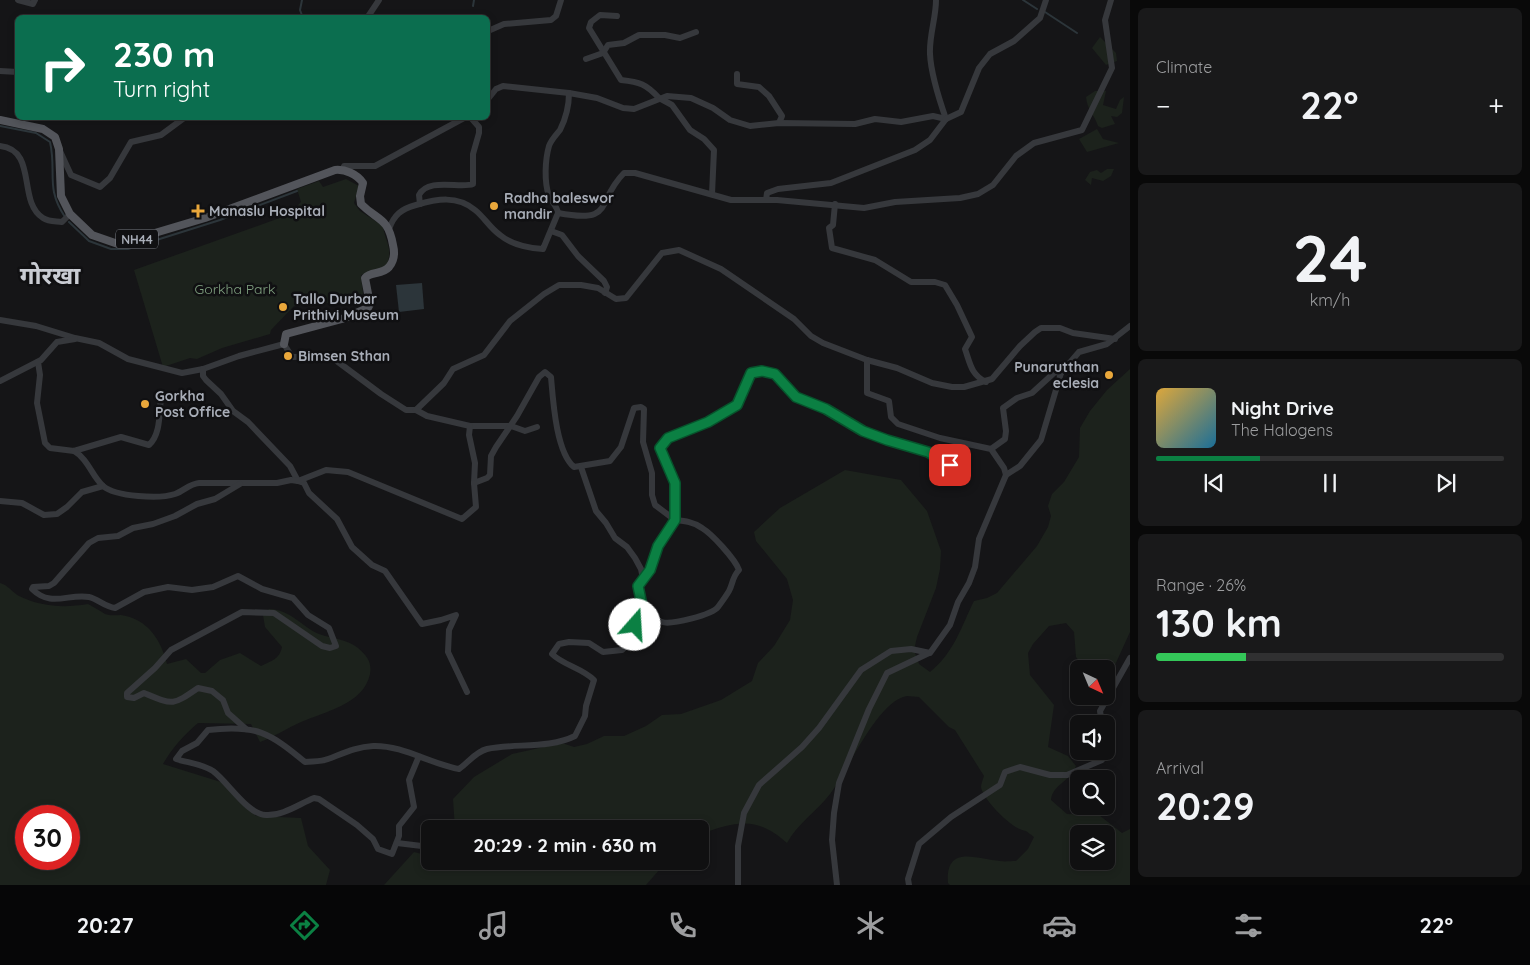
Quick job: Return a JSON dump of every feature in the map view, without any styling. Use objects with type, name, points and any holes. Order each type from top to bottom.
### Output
[{"type":"main road","points":[[0,120],[50,132],[55,137],[59,149]]},
{"type":"main road","name":"NH44","points":[[59,149],[61,196],[70,214],[92,236],[104,241],[122,244],[205,218],[335,170],[342,171]]},
{"type":"main road","points":[[284,344],[286,334],[342,319],[370,307],[365,278],[368,274],[385,270],[392,262],[394,250],[389,229],[378,216],[361,204],[360,196],[363,183],[361,179],[354,174],[342,171]]},
{"type":"street","points":[[18,0],[33,4],[35,0]]},
{"type":"street","points":[[369,15],[379,0]]},
{"type":"street","points":[[490,30],[504,24],[551,20],[556,16],[561,0]]},
{"type":"street","points":[[936,0],[936,15],[930,54],[946,119]]},
{"type":"street","points":[[766,200],[767,193],[772,191],[831,184],[915,150],[930,140],[946,119],[961,112],[976,72],[990,54],[1014,41],[1040,18],[1046,0]]},
{"type":"street","points":[[558,213],[578,217],[597,214],[604,209],[617,180],[624,173],[635,173],[731,200],[834,204],[864,208],[895,202],[960,198],[978,194],[993,185],[1016,156],[1034,143],[1082,130],[1112,68],[1106,20],[1111,0]]},
{"type":"street","points":[[617,16],[600,15],[592,22],[589,28],[621,80],[638,82],[650,88],[672,106],[690,130],[704,139],[714,150],[712,194]]},
{"type":"street","points":[[586,59],[604,52],[608,45],[624,43],[639,35],[665,35],[680,38],[696,32]]},
{"type":"street","points":[[0,71],[15,72]]},
{"type":"street","points":[[737,74],[737,84],[758,87],[769,96],[782,116],[778,123]]},
{"type":"street","points":[[490,96],[496,89],[503,86],[569,93],[597,98],[623,108],[634,109],[667,96],[690,98],[713,108],[730,120],[750,126],[778,123],[855,124],[875,119],[901,122],[933,116],[946,119]]},
{"type":"street","points":[[389,229],[394,216],[402,210],[430,200],[454,200],[474,209],[500,235],[525,247],[543,250],[558,213],[547,190],[546,168],[549,145],[559,131],[568,111],[569,93]]},
{"type":"street","points":[[59,149],[71,175],[100,187],[110,178],[131,142],[161,135],[181,120]]},
{"type":"street","points":[[342,171],[344,166],[375,166],[460,120]]},
{"type":"street","points":[[420,204],[419,195],[424,189],[441,184],[469,186],[473,184],[473,154],[479,127],[473,120]]},
{"type":"street","points":[[0,146],[10,147],[22,161],[30,199],[36,212],[49,221],[62,222],[70,214]]},
{"type":"street","points":[[834,204],[833,225],[829,228],[832,248],[875,260],[911,282],[940,283],[948,289],[972,337],[965,349],[973,372],[978,378],[986,382]]},
{"type":"street","points":[[378,216],[394,216]]},
{"type":"street","points":[[551,231],[562,235],[588,267],[604,280],[607,287],[605,293]]},
{"type":"street","points":[[416,410],[444,383],[453,369],[484,355],[510,321],[558,284],[598,288],[616,298],[626,298],[662,253],[680,250],[721,269],[794,319],[816,340],[866,360],[897,368],[932,383],[964,387],[986,382],[992,378],[1030,336],[1041,328],[1060,328],[1073,333],[1115,339]]},
{"type":"street","points":[[0,320],[36,326],[75,338],[100,343],[120,357],[182,372],[203,369],[239,356],[278,348],[284,344],[292,357],[330,356],[406,410],[416,410],[427,416],[470,426],[511,426],[525,431],[537,427]]},
{"type":"street","points":[[837,885],[832,840],[835,805],[840,783],[868,709],[887,673],[930,653],[950,625],[958,602],[969,583],[975,567],[979,539],[1006,475],[1020,466],[1041,440],[1061,372],[1079,352],[1107,344],[1130,326]]},
{"type":"street","points":[[0,381],[38,362],[57,342],[75,338]]},
{"type":"street","points":[[866,360],[867,393],[888,401],[891,417],[898,424],[940,438],[991,449],[1004,468],[1006,475]]},
{"type":"street","points":[[38,362],[40,375],[36,403],[45,443],[50,448],[74,451],[120,437],[149,445],[154,440],[158,431],[161,398]]},
{"type":"street","points":[[203,369],[203,376],[221,394],[233,412],[248,422],[290,466],[298,481]]},
{"type":"street","points":[[419,756],[409,780],[414,807],[399,826],[397,844],[392,854],[378,849],[373,839],[357,825],[319,799],[314,798],[278,814],[265,816],[254,812],[213,772],[202,765],[176,759],[182,750],[197,743],[208,730],[230,727],[270,735],[305,762],[326,760],[354,748],[375,746],[419,756],[447,767],[459,769],[474,755],[486,749],[559,741],[575,736],[585,716],[594,680],[569,663],[557,659],[552,654],[558,644],[569,642],[589,643],[604,652],[622,650],[634,639],[634,619],[643,610],[638,586],[650,570],[658,546],[675,520],[675,483],[660,448],[668,438],[708,422],[737,405],[751,373],[762,371],[775,374],[796,397],[826,409],[863,431],[928,452],[950,465],[966,466]]},
{"type":"street","points":[[474,483],[490,475],[491,456],[511,426],[539,377],[545,372],[551,377],[554,407],[564,452],[569,463],[574,468],[610,461],[628,430],[634,408],[641,407],[644,409],[643,442],[652,473],[652,495],[655,505],[675,520],[690,522],[703,528],[739,570],[732,579],[730,589],[719,607],[713,611],[697,617],[669,623],[650,616],[640,615]]},
{"type":"street","points":[[991,449],[1005,439],[1006,431],[1002,408],[1017,398],[1032,393],[1055,372],[1061,372]]},
{"type":"street","points":[[298,481],[326,470],[348,472],[462,519],[476,507],[475,463],[469,435],[470,426]]},
{"type":"street","points":[[74,451],[86,461],[103,486],[133,497],[178,494],[192,483],[304,482],[308,493],[337,519],[352,547],[372,565],[385,571],[422,624],[456,615],[449,630],[448,652],[467,692]]},
{"type":"street","points":[[581,468],[596,511],[615,538],[627,547],[635,558],[641,569],[642,579]]},
{"type":"street","points":[[240,484],[215,499],[198,504],[175,516],[153,524],[133,528],[118,536],[98,538],[89,543],[54,584],[32,589],[53,600],[80,596],[92,597],[110,608],[115,608],[144,592],[168,587],[192,590],[214,587],[238,576],[262,589],[293,598],[308,615],[329,628],[336,646],[330,648],[322,646],[274,613],[242,612],[171,650],[155,668],[127,693],[127,697],[134,698],[144,693],[168,703],[181,699],[198,688],[212,691],[223,700],[228,713],[246,729]]},
{"type":"street","points":[[0,501],[22,503],[44,515],[57,514],[82,492],[103,486]]},
{"type":"street","points":[[738,885],[738,846],[744,814],[759,785],[819,728],[861,670],[892,651],[911,650],[930,653]]},
{"type":"street","points":[[1101,715],[1100,711],[1130,658]]},
{"type":"street","points":[[909,885],[908,878],[918,844],[952,817],[1000,785],[1004,772],[1020,767],[1050,775],[1067,775],[1102,760]]},
{"type":"street","points":[[397,844],[421,846]]},
{"type":"green space","points":[[1100,37],[1116,53],[1117,61],[1106,65],[1092,48]]},
{"type":"green space","points":[[1095,91],[1106,91],[1103,105],[1116,109],[1120,100],[1124,97],[1122,113],[1117,117],[1111,116],[1115,124],[1102,128],[1098,126],[1086,97]]},
{"type":"green space","points":[[1097,129],[1103,139],[1119,143],[1087,152],[1079,139]]},
{"type":"green space","points":[[1107,169],[1114,169],[1111,176],[1103,181],[1092,178],[1091,185],[1085,180],[1090,172],[1097,170],[1101,173]]},
{"type":"green space","name":"Gorkha Park","points":[[346,179],[359,186],[354,203],[360,211],[383,226],[389,250],[386,267],[361,275],[363,294],[352,301],[294,306],[271,330],[270,334],[222,348],[197,359],[190,358],[163,367],[134,270],[288,215],[301,202],[297,189],[319,181],[323,187]]},
{"type":"green space","points":[[1130,369],[1130,632],[1115,665],[1115,660],[1078,660],[1076,657],[1074,632],[1066,623],[1049,626],[1033,644],[1028,653],[1030,675],[1054,705],[1048,747],[1068,756],[1076,766],[1074,770],[1070,770],[1070,776],[1055,790],[1051,800],[1067,814],[1099,815],[1112,825],[1070,825],[1070,870],[1115,870],[1115,828],[1122,833],[1130,829],[1130,885],[950,885],[948,883],[949,871],[952,863],[958,858],[974,857],[1016,861],[1028,849],[1034,837],[1007,821],[987,799],[981,787],[984,776],[955,730],[949,727],[919,697],[910,696],[896,701],[874,723],[830,794],[796,830],[787,843],[776,834],[755,825],[735,824],[709,831],[709,820],[454,820],[453,799],[474,777],[512,754],[562,743],[574,747],[587,744],[604,736],[624,736],[646,726],[662,715],[681,714],[721,700],[752,681],[758,663],[774,646],[790,620],[793,600],[787,579],[756,541],[754,532],[780,508],[845,470],[901,480],[927,511],[941,551],[940,569],[936,588],[917,637],[914,650],[919,664],[930,672],[951,648],[974,601],[997,593],[1037,546],[1048,527],[1051,516],[1048,506],[1052,494],[1064,482],[1079,457],[1080,428],[1090,411],[1107,390]]},
{"type":"green space","points":[[0,583],[28,600],[62,606],[88,604],[107,615],[121,615],[139,621],[157,639],[167,664],[186,659],[201,673],[205,673],[220,660],[240,653],[261,666],[277,657],[282,647],[265,627],[263,615],[269,609],[284,612],[312,631],[349,643],[358,648],[368,660],[370,674],[360,693],[342,706],[301,722],[260,742],[251,724],[198,723],[179,742],[163,764],[224,783],[256,816],[301,818],[308,846],[330,870],[326,885],[0,885]]},
{"type":"green space","points":[[414,852],[421,854],[421,870],[659,870],[646,885],[384,885]]},
{"type":"shaded area","points":[[422,283],[424,309],[399,312],[396,285]]},
{"type":"waterway","points":[[302,0],[300,10],[302,15]]},
{"type":"waterway","points":[[473,6],[474,0]]},
{"type":"waterway","points":[[1023,0],[1037,9]]},
{"type":"waterway","points":[[1045,12],[1077,33]]},
{"type":"waterway","points":[[0,126],[36,133],[50,142],[53,188],[55,197],[65,217]]},
{"type":"waterway","points":[[69,222],[89,241],[111,249],[128,249],[220,220],[297,191]]},
{"type":"place","name":"Radha baleswor mandir","points":[[494,206]]},
{"type":"place","name":"Manaslu Hospital","points":[[198,211]]},
{"type":"place","name":"Tallo Durbar Prithivi Museum","points":[[283,307]]},
{"type":"place","name":"Bimsen Sthan","points":[[288,356]]},
{"type":"place","name":"Punarutthan eclesia","points":[[1109,375]]},
{"type":"place","name":"Gorkha Post Office","points":[[145,404]]},
{"type":"district","name":"गोरखा","points":[[50,275]]},
{"type":"route","points":[[635,625],[634,619],[643,610],[638,586],[650,570],[658,546],[671,529],[675,520],[675,483],[672,471],[660,448],[668,438],[708,422],[737,405],[751,373],[762,371],[775,374],[796,397],[846,419],[863,431],[928,452],[950,465]]}]
